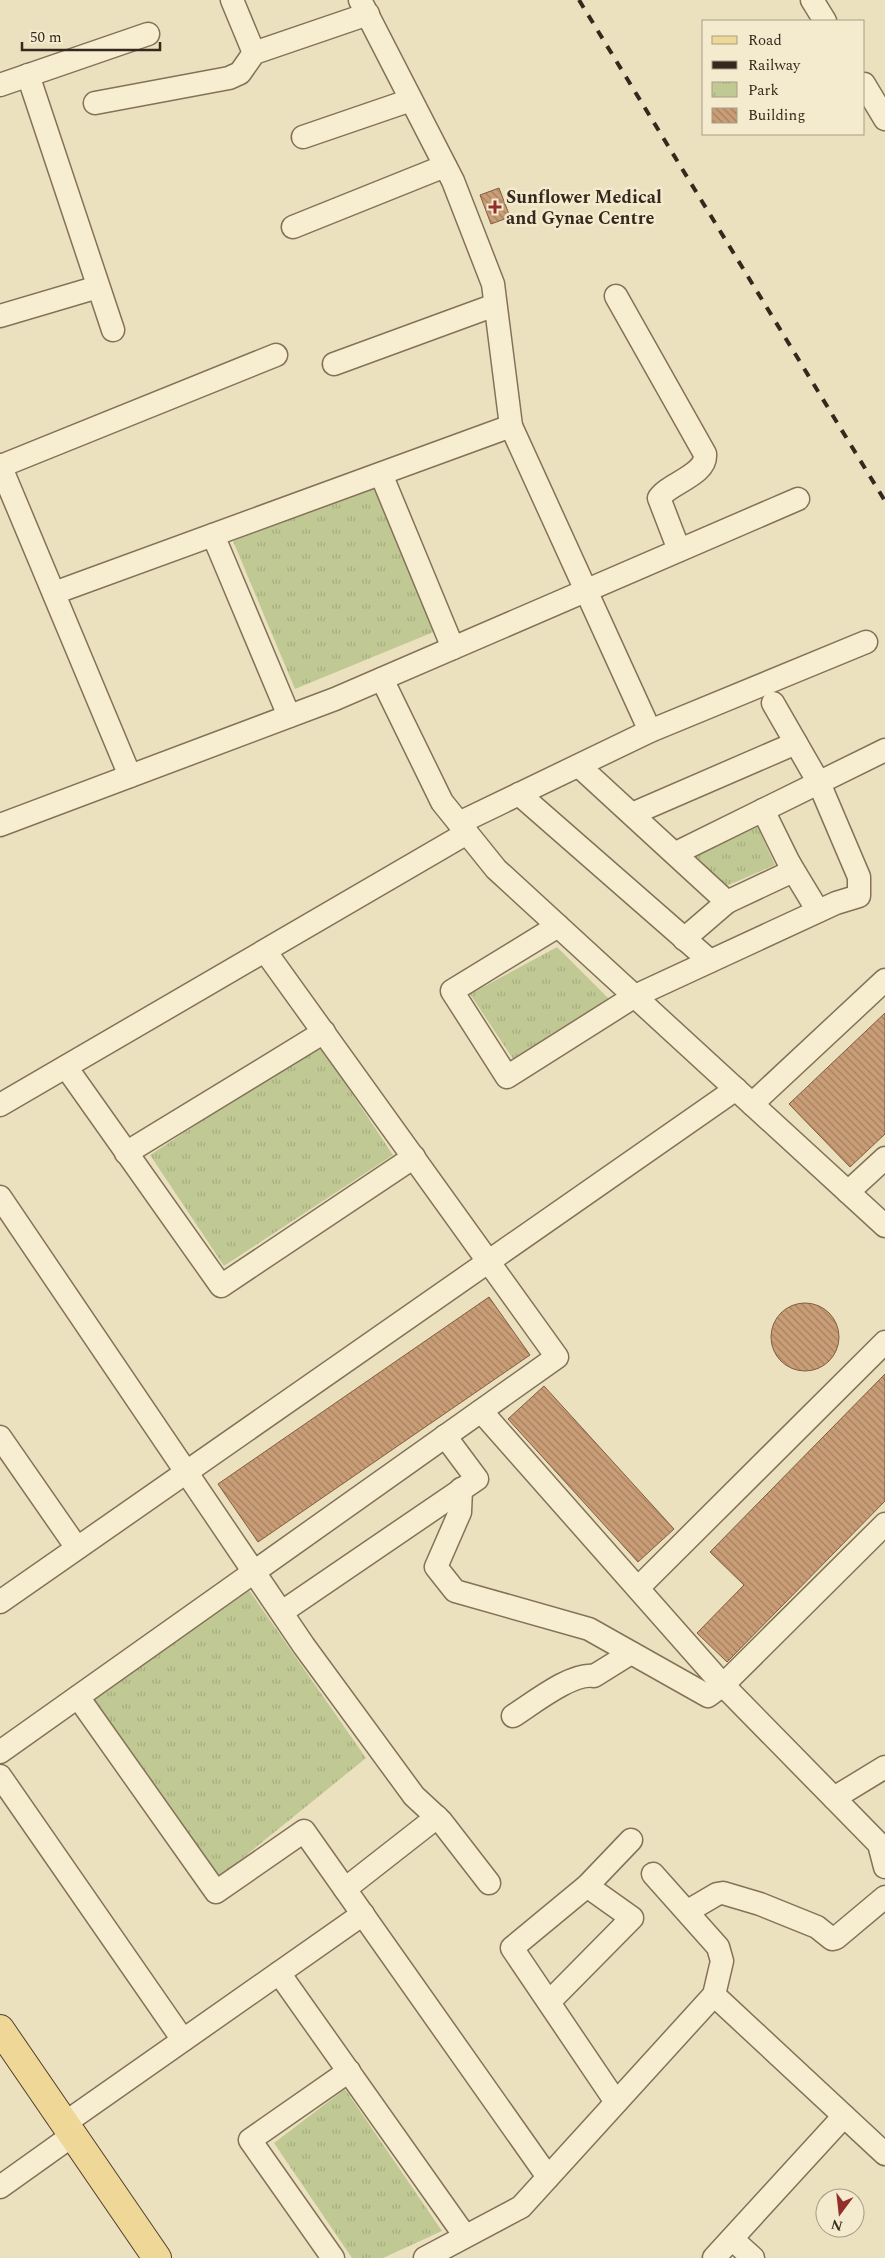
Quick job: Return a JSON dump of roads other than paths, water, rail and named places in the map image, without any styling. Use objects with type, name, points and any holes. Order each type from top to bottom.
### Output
[{"type":"main road","points":[[0,2029],[157,2258]]},
{"type":"street","points":[[232,0],[254,53]]},
{"type":"street","points":[[812,0],[824,20]]},
{"type":"street","points":[[95,103],[229,78],[240,73],[254,53],[364,7],[453,181],[493,284],[511,426],[650,731]]},
{"type":"street","points":[[0,85],[148,34]]},
{"type":"street","points":[[28,75],[113,330]]},
{"type":"street","points":[[865,86],[885,119]]},
{"type":"street","points":[[303,137],[411,100]]},
{"type":"street","points":[[293,228],[445,166]]},
{"type":"street","points":[[0,316],[98,287]]},
{"type":"street","points":[[616,296],[704,454],[705,460],[701,468],[659,498],[679,550]]},
{"type":"street","points":[[334,364],[495,305]]},
{"type":"street","points":[[130,776],[0,466],[276,355]]},
{"type":"street","points":[[54,593],[511,426]]},
{"type":"street","points":[[380,474],[452,648]]},
{"type":"street","points":[[0,825],[382,679],[798,499]]},
{"type":"street","points":[[213,535],[289,716]]},
{"type":"street","points":[[0,1105],[265,950],[519,794],[650,731],[866,642]]},
{"type":"street","points":[[382,679],[442,802],[496,869],[885,1226]]},
{"type":"street","points":[[558,926],[452,991],[507,1077],[634,996],[818,911],[858,896],[859,877],[819,783],[773,703]]},
{"type":"street","points":[[632,814],[796,743]]},
{"type":"street","points":[[676,853],[885,750]]},
{"type":"street","points":[[579,766],[676,853],[727,902]]},
{"type":"street","points":[[519,794],[710,961]]},
{"type":"street","points":[[762,810],[789,863],[818,911]]},
{"type":"street","points":[[684,939],[727,902],[794,870],[789,863]]},
{"type":"street","points":[[0,1752],[556,1357],[265,950]]},
{"type":"street","points":[[0,1602],[488,1262],[744,1097],[885,980]]},
{"type":"street","points":[[126,1152],[324,1032]]},
{"type":"street","points":[[66,1067],[220,1286],[414,1158]]},
{"type":"street","points":[[848,1192],[885,1158]]},
{"type":"street","points":[[0,1196],[254,1572],[377,1746],[414,1796],[437,1817],[490,1883]]},
{"type":"street","points":[[638,1588],[885,1342]]},
{"type":"street","points":[[481,1411],[723,1685],[834,1798],[882,1842],[885,1867]]},
{"type":"street","points":[[282,1612],[477,1479],[445,1436]]},
{"type":"street","points":[[0,1437],[77,1548]]},
{"type":"street","points":[[461,1490],[460,1512],[436,1567],[454,1591],[589,1629],[708,1696],[723,1685],[885,1524]]},
{"type":"street","points":[[514,1716],[554,1690],[586,1675],[594,1676],[631,1654]]},
{"type":"street","points":[[78,1697],[216,1892],[304,1831],[548,2176]]},
{"type":"street","points":[[834,1798],[885,1767]]},
{"type":"street","points":[[0,1776],[183,2040]]},
{"type":"street","points":[[345,1889],[437,1817]]},
{"type":"street","points":[[616,2102],[512,1948],[587,1886],[631,1840]]},
{"type":"street","points":[[425,2258],[521,2206],[714,1994],[722,1961],[721,1954],[688,1912],[653,1874]]},
{"type":"street","points":[[549,2002],[632,1918],[587,1886]]},
{"type":"street","points":[[688,1912],[717,1894],[723,1893],[760,1904],[817,1927],[832,1939],[836,1938],[885,1897]]},
{"type":"street","points":[[0,2187],[69,2129],[183,2040],[363,1914]]},
{"type":"street","points":[[279,1973],[465,2236]]},
{"type":"street","points":[[714,1994],[885,2154]]},
{"type":"street","points":[[333,2258],[250,2140],[349,2072]]},
{"type":"street","points":[[714,2258],[844,2116]]},
{"type":"street","points":[[732,2239],[753,2258]]},
{"type":"railway","points":[[579,0],[885,501]]},
{"type":"place","name":"Sunflower Medical and Gynae Centre","points":[[495,207]]}]
